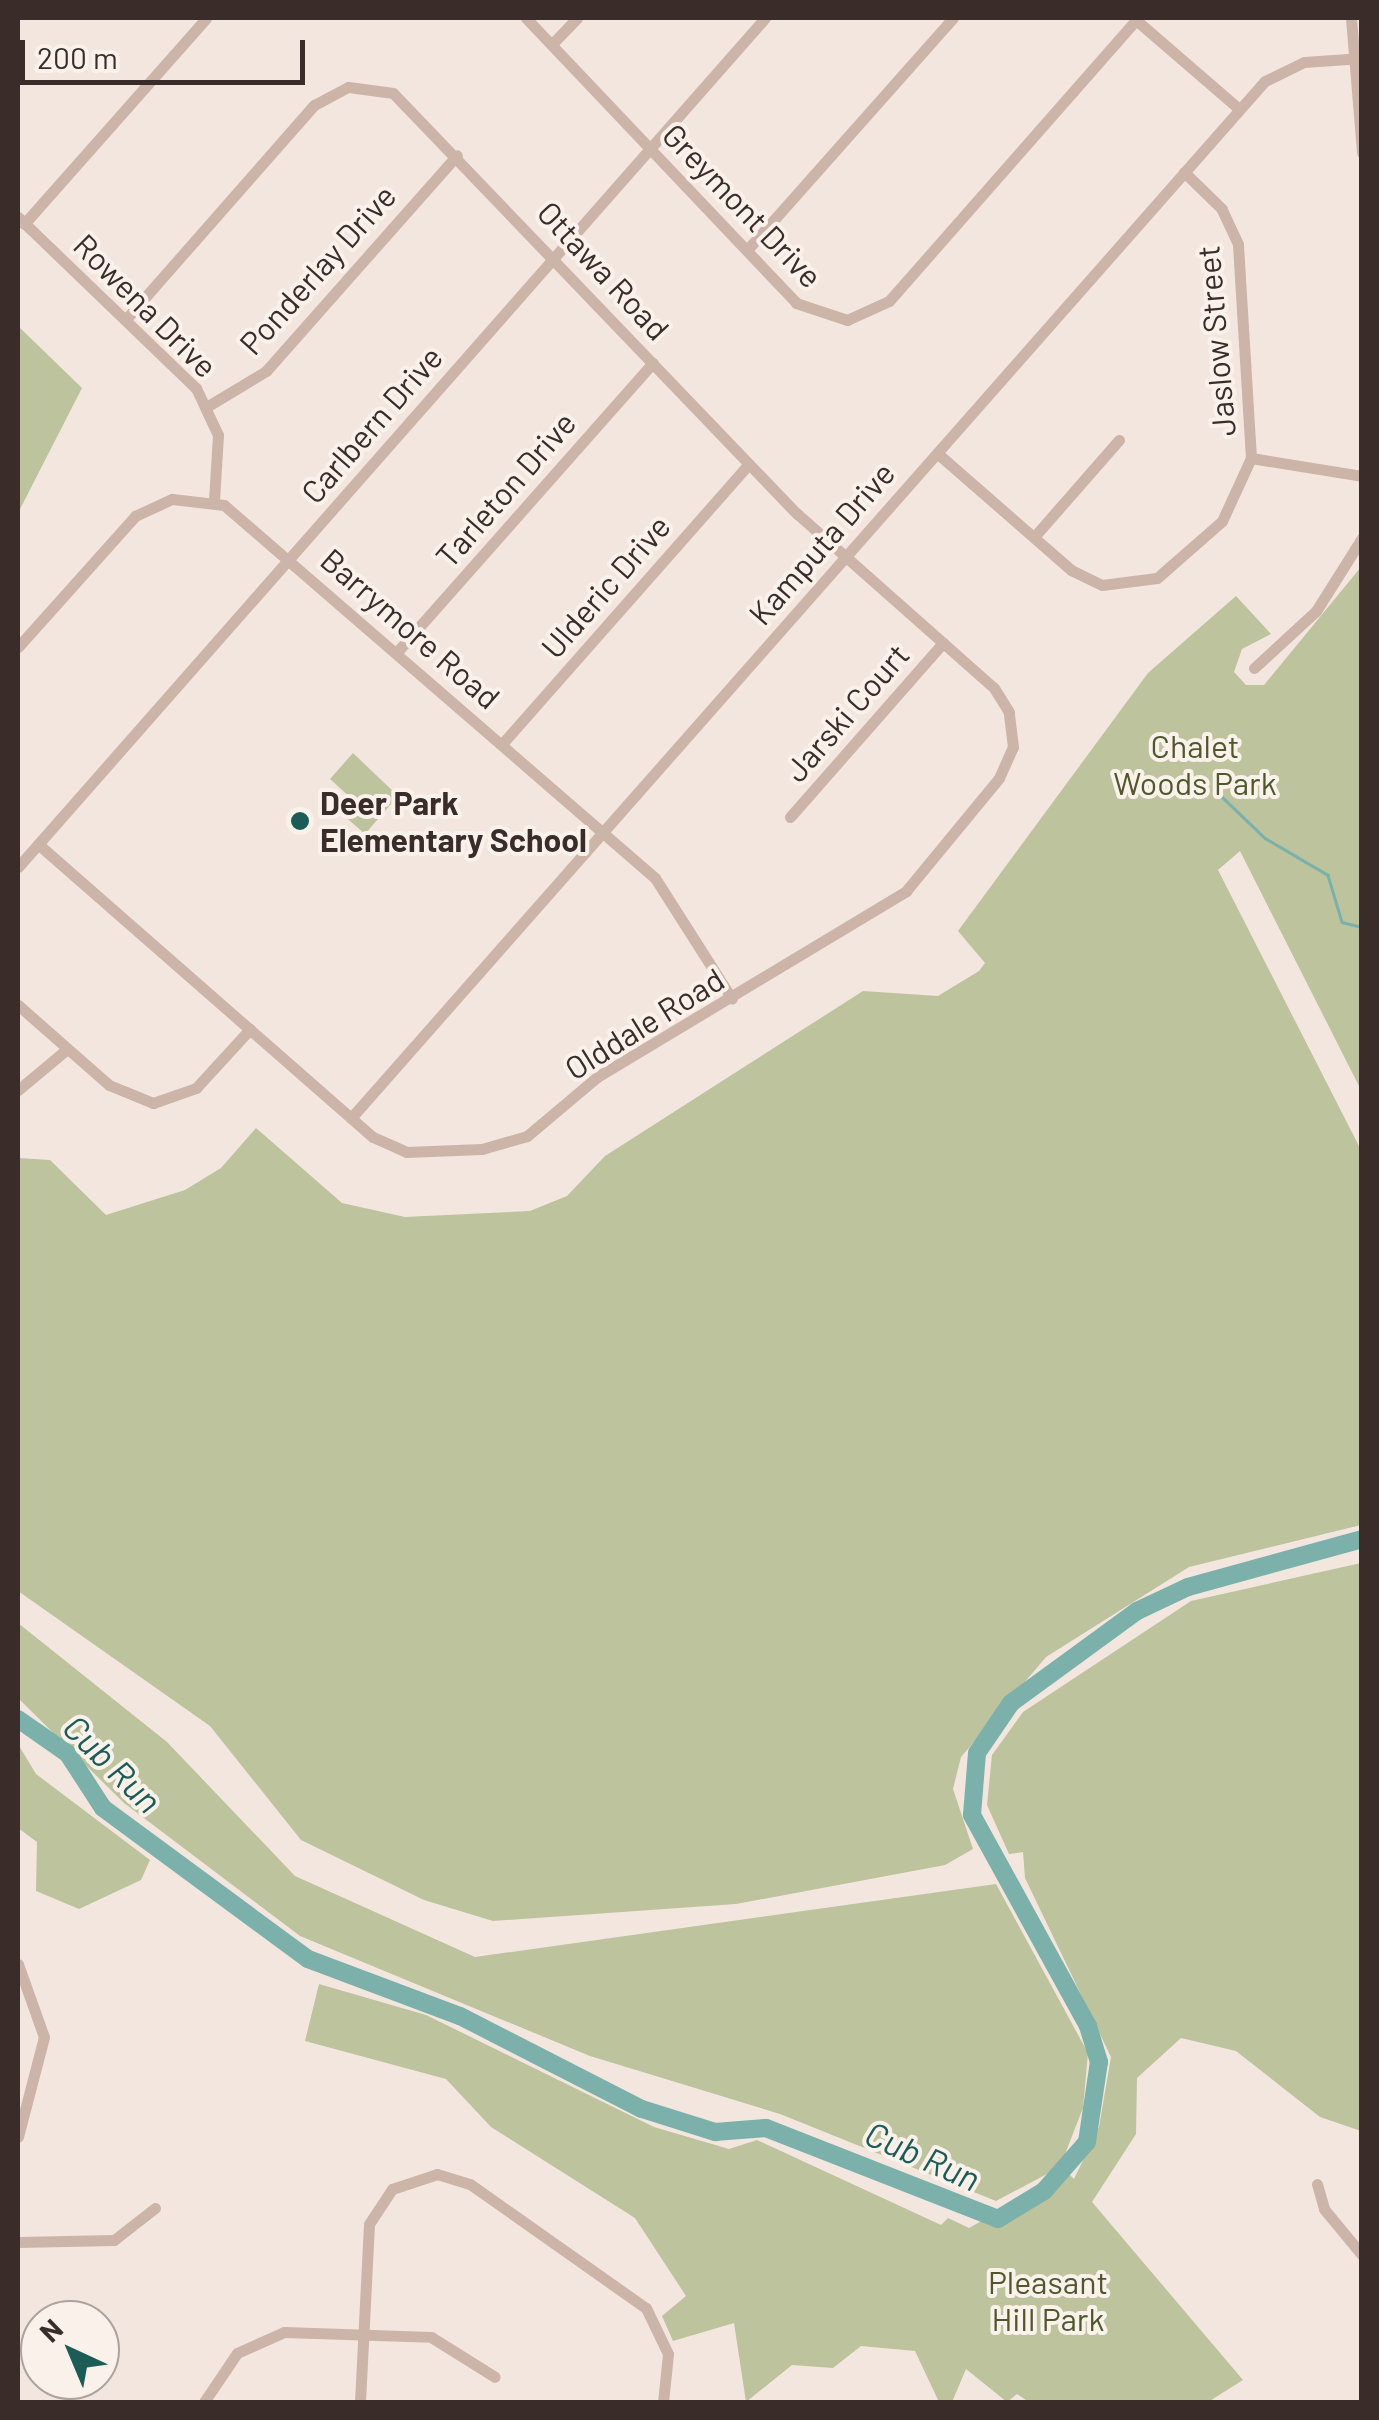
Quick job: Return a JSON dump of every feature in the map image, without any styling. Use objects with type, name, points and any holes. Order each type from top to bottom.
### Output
[{"type":"street","points":[[21,220],[206,18]]},
{"type":"street","name":"Greymont Drive","points":[[526,18],[747,250],[815,315],[847,320],[877,310],[1137,19]]},
{"type":"street","points":[[552,44],[577,18]]},
{"type":"street","name":"Carlbern Drive","points":[[18,868],[765,18]]},
{"type":"street","points":[[747,250],[954,18]]},
{"type":"street","points":[[1351,18],[1358,58],[1362,153]]},
{"type":"street","points":[[1137,19],[1239,110]]},
{"type":"street","name":"Kamputa Drive","points":[[352,1118],[1239,110],[1284,68],[1358,58]]},
{"type":"street","name":"Ottawa Road","points":[[125,320],[334,92],[393,92],[457,154],[749,464],[1006,706],[1011,755]]},
{"type":"street","name":"Ponderlay Drive","points":[[208,406],[266,370],[457,154]]},
{"type":"street","name":"Jaslow Street","points":[[937,453],[1090,581],[1146,583],[1222,521],[1251,458],[1238,244],[1222,209],[1184,172]]},
{"type":"street","name":"Rowena Drive","points":[[21,220],[208,406],[222,462],[214,501]]},
{"type":"street","name":"Tarleton Drive","points":[[398,652],[653,363]]},
{"type":"street","points":[[1034,537],[1118,440]]},
{"type":"street","points":[[1251,458],[1362,476]]},
{"type":"street","name":"Ulderic Drive","points":[[502,744],[749,464]]},
{"type":"street","points":[[18,647],[135,516],[172,499],[214,501]]},
{"type":"street","name":"Barrymore Road","points":[[214,501],[290,558],[674,898],[732,999]]},
{"type":"street","points":[[1254,668],[1316,611],[1362,538]]},
{"type":"street","name":"Jarski Court","points":[[790,817],[943,643]]},
{"type":"street","name":"Olddale Road","points":[[38,844],[352,1118],[406,1152],[507,1144],[598,1077],[906,891],[1011,755]]},
{"type":"street","points":[[18,1005],[121,1094],[164,1102],[196,1088],[250,1029]]},
{"type":"street","points":[[18,1090],[67,1049]]},
{"type":"street","points":[[18,1964],[44,2037],[18,2137]]},
{"type":"street","points":[[360,2402],[373,2213],[405,2182],[447,2175],[646,2308],[668,2354],[663,2402]]},
{"type":"street","points":[[1317,2184],[1324,2209],[1362,2255]]},
{"type":"street","points":[[18,2242],[114,2240],[155,2208]]},
{"type":"street","points":[[204,2402],[228,2361],[257,2340],[363,2334],[441,2340],[495,2378]]},
{"type":"green space","points":[[18,326],[82,388],[18,513]]},
{"type":"green space","name":"Chalet Woods Park","points":[[1361,567],[1361,1090],[1240,851],[1218,870],[1361,1150],[1361,1525],[1189,1567],[1046,1657],[961,1757],[953,1789],[973,1849],[945,1865],[736,1904],[493,1921],[424,1900],[301,1840],[210,1726],[18,1591],[18,1158],[50,1160],[106,1215],[185,1190],[221,1168],[256,1128],[342,1203],[405,1217],[530,1211],[567,1196],[605,1156],[863,991],[938,996],[979,971],[985,963],[958,931],[1148,673],[1236,596],[1271,634],[1242,649],[1234,672],[1246,685],[1264,685]]},
{"type":"green space","points":[[353,753],[398,796],[365,834],[341,813],[353,800],[330,779]]},
{"type":"green space","name":"Pleasant Hill Park","points":[[1361,1563],[1361,2131],[1320,2117],[1236,2051],[1181,2038],[1137,2078],[1136,2134],[1092,2202],[1243,2380],[1208,2402],[1029,2402],[1017,2394],[1007,2402],[966,2369],[952,2402],[939,2402],[915,2351],[861,2346],[833,2368],[792,2365],[746,2402],[734,2323],[673,2341],[662,2316],[686,2296],[635,2218],[491,2127],[446,2079],[305,2041],[319,1984],[426,2015],[654,2127],[729,2149],[757,2140],[941,2225],[948,2218],[969,2228],[1068,2173],[1074,2179],[1099,2127],[1111,2057],[1025,1878],[1023,1852],[1009,1854],[987,1805],[992,1755],[1023,1712],[1191,1601]]},
{"type":"green space","points":[[18,1623],[167,1742],[295,1876],[475,1957],[996,1884],[1088,2053],[1083,2108],[1060,2167],[996,2201],[780,2114],[590,2056],[300,1936],[124,1803],[18,1698]]},
{"type":"green space","points":[[18,1744],[36,1774],[150,1860],[141,1880],[79,1909],[36,1891],[37,1842],[18,1828]]},
{"type":"waterway","points":[[1216,791],[1265,838],[1328,875],[1342,922],[1362,927]]},
{"type":"waterway","name":"Cub Run","points":[[18,1719],[68,1754],[103,1808],[308,1959],[460,2016],[642,2109],[715,2132],[766,2128],[998,2219],[1044,2191],[1087,2142],[1099,2062],[1088,2026],[972,1815],[977,1753],[1011,1703],[1137,1611],[1188,1587],[1362,1539]]},
{"type":"place","name":"Deer Park Elementary School","points":[[300,821]]}]
